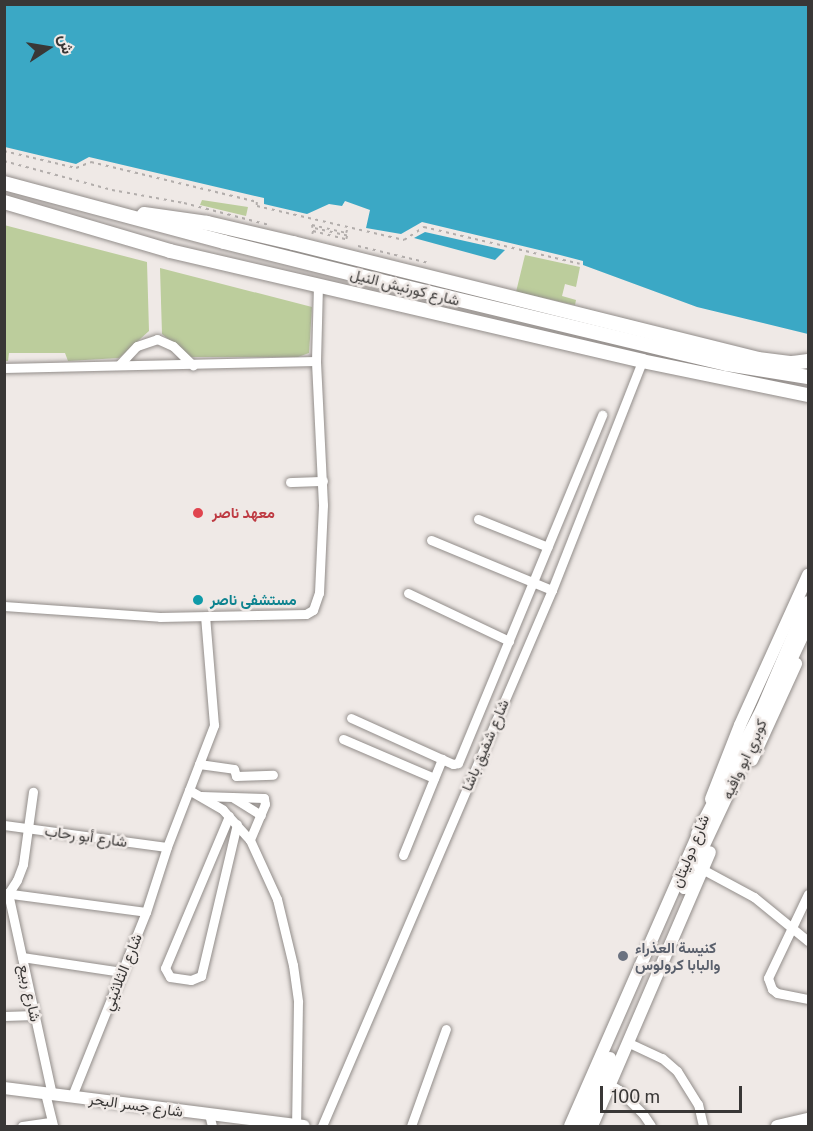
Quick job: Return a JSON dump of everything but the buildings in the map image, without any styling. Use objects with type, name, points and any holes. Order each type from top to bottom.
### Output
[{"type":"highway","name":"شارع كورنيش النيل","points":[[4,183],[224,242],[727,364],[808,378]]},
{"type":"highway","name":"شارع كورنيش النيل","points":[[4,202],[170,251],[642,362],[808,395]]},
{"type":"highway","points":[[107,210],[207,223],[723,351],[776,362],[808,361]]},
{"type":"highway","points":[[170,251],[180,240],[177,230]]},
{"type":"highway","points":[[217,262],[216,248],[224,242]]},
{"type":"highway","points":[[698,834],[763,709],[808,603]]},
{"type":"main road","name":"شارع دوليتان","points":[[570,1126],[622,1014],[698,834],[731,747],[808,575]]},
{"type":"main road","name":"كوبري ابو وافيه","points":[[581,1126],[681,894],[808,624]]},
{"type":"main road","name":"شارع دوليتان","points":[[592,1126],[702,869],[808,638]]},
{"type":"main road","name":"شارع جسر البحر","points":[[4,1088],[72,1096],[210,1120],[300,1126]]},
{"type":"main road","points":[[562,1126],[575,1114]]},
{"type":"main road","points":[[779,1126],[808,1119]]},
{"type":"street","points":[[4,606],[160,617],[306,614],[313,609],[319,593],[323,481],[316,361],[318,286]]},
{"type":"street","points":[[119,365],[137,346],[146,340],[157,339],[173,346],[193,365]]},
{"type":"street","points":[[4,368],[316,361]]},
{"type":"street","name":"شارع شفيق باشا","points":[[322,1126],[552,590],[642,362]]},
{"type":"street","points":[[351,718],[453,764],[458,763],[602,416]]},
{"type":"street","points":[[290,482],[323,481]]},
{"type":"street","points":[[478,519],[548,547]]},
{"type":"street","points":[[431,540],[552,590]]},
{"type":"street","points":[[408,593],[509,640]]},
{"type":"street","name":"شارع الثلاثيني","points":[[72,1096],[146,912],[214,719],[205,616]]},
{"type":"street","points":[[343,739],[434,778]]},
{"type":"street","points":[[403,855],[442,759]]},
{"type":"street","points":[[199,764],[234,769],[236,776],[273,775]]},
{"type":"street","points":[[189,790],[201,796],[233,820],[250,840],[277,899],[293,964],[298,1002],[300,1126]]},
{"type":"street","points":[[33,792],[23,864],[6,895],[146,912]]},
{"type":"street","points":[[201,796],[264,798],[261,815],[250,840]]},
{"type":"street","points":[[232,796],[261,815]]},
{"type":"street","points":[[233,820],[201,976],[191,980],[170,977],[165,969],[233,820],[246,805]]},
{"type":"street","name":"شارع أبو رحاب","points":[[4,825],[167,847]]},
{"type":"street","points":[[702,869],[754,897],[793,926],[808,941]]},
{"type":"street","points":[[808,894],[770,972],[769,984],[777,993],[808,999]]},
{"type":"street","name":"شارع ربيع","points":[[6,895],[35,1015],[52,1124]]},
{"type":"street","points":[[22,957],[122,972]]},
{"type":"street","points":[[4,1016],[35,1015]]},
{"type":"street","points":[[411,1126],[446,1029]]},
{"type":"street","points":[[627,1042],[662,1058],[677,1071],[698,1104],[703,1126]]},
{"type":"street","points":[[609,1084],[619,1090],[643,1114],[651,1126]]},
{"type":"street","points":[[22,1126],[52,1124]]},
{"type":"path","points":[[4,151],[76,168],[90,162],[257,202],[257,206],[404,240],[424,227],[580,264]]},
{"type":"path","points":[[312,235],[313,231],[346,239],[347,236],[312,228],[312,225],[346,233],[348,228]]},
{"type":"green space","points":[[202,200],[248,207],[246,216],[200,205]]},
{"type":"green space","points":[[4,225],[147,262],[149,331],[119,358],[68,361],[65,353],[9,353],[8,361],[5,361]]},
{"type":"green space","points":[[525,255],[580,267],[576,287],[565,284],[562,296],[576,300],[575,305],[516,292]]},
{"type":"green space","points":[[160,268],[312,307],[309,353],[298,357],[190,357],[162,334]]},
{"type":"water","points":[[5,4],[808,5],[808,334],[697,307],[583,265],[583,261],[560,255],[422,222],[401,234],[366,228],[370,210],[345,201],[342,206],[329,204],[307,214],[264,204],[264,198],[89,157],[76,164],[5,147]]},
{"type":"water","points":[[425,232],[505,250],[495,260],[414,238]]},
{"type":"place","name":"معهد ناصر","points":[[198,513]]},
{"type":"place","name":"مستشفى ناصر","points":[[198,600]]},
{"type":"place","name":"كنيسة العذراء والبابا كرولوس","points":[[623,956]]}]
